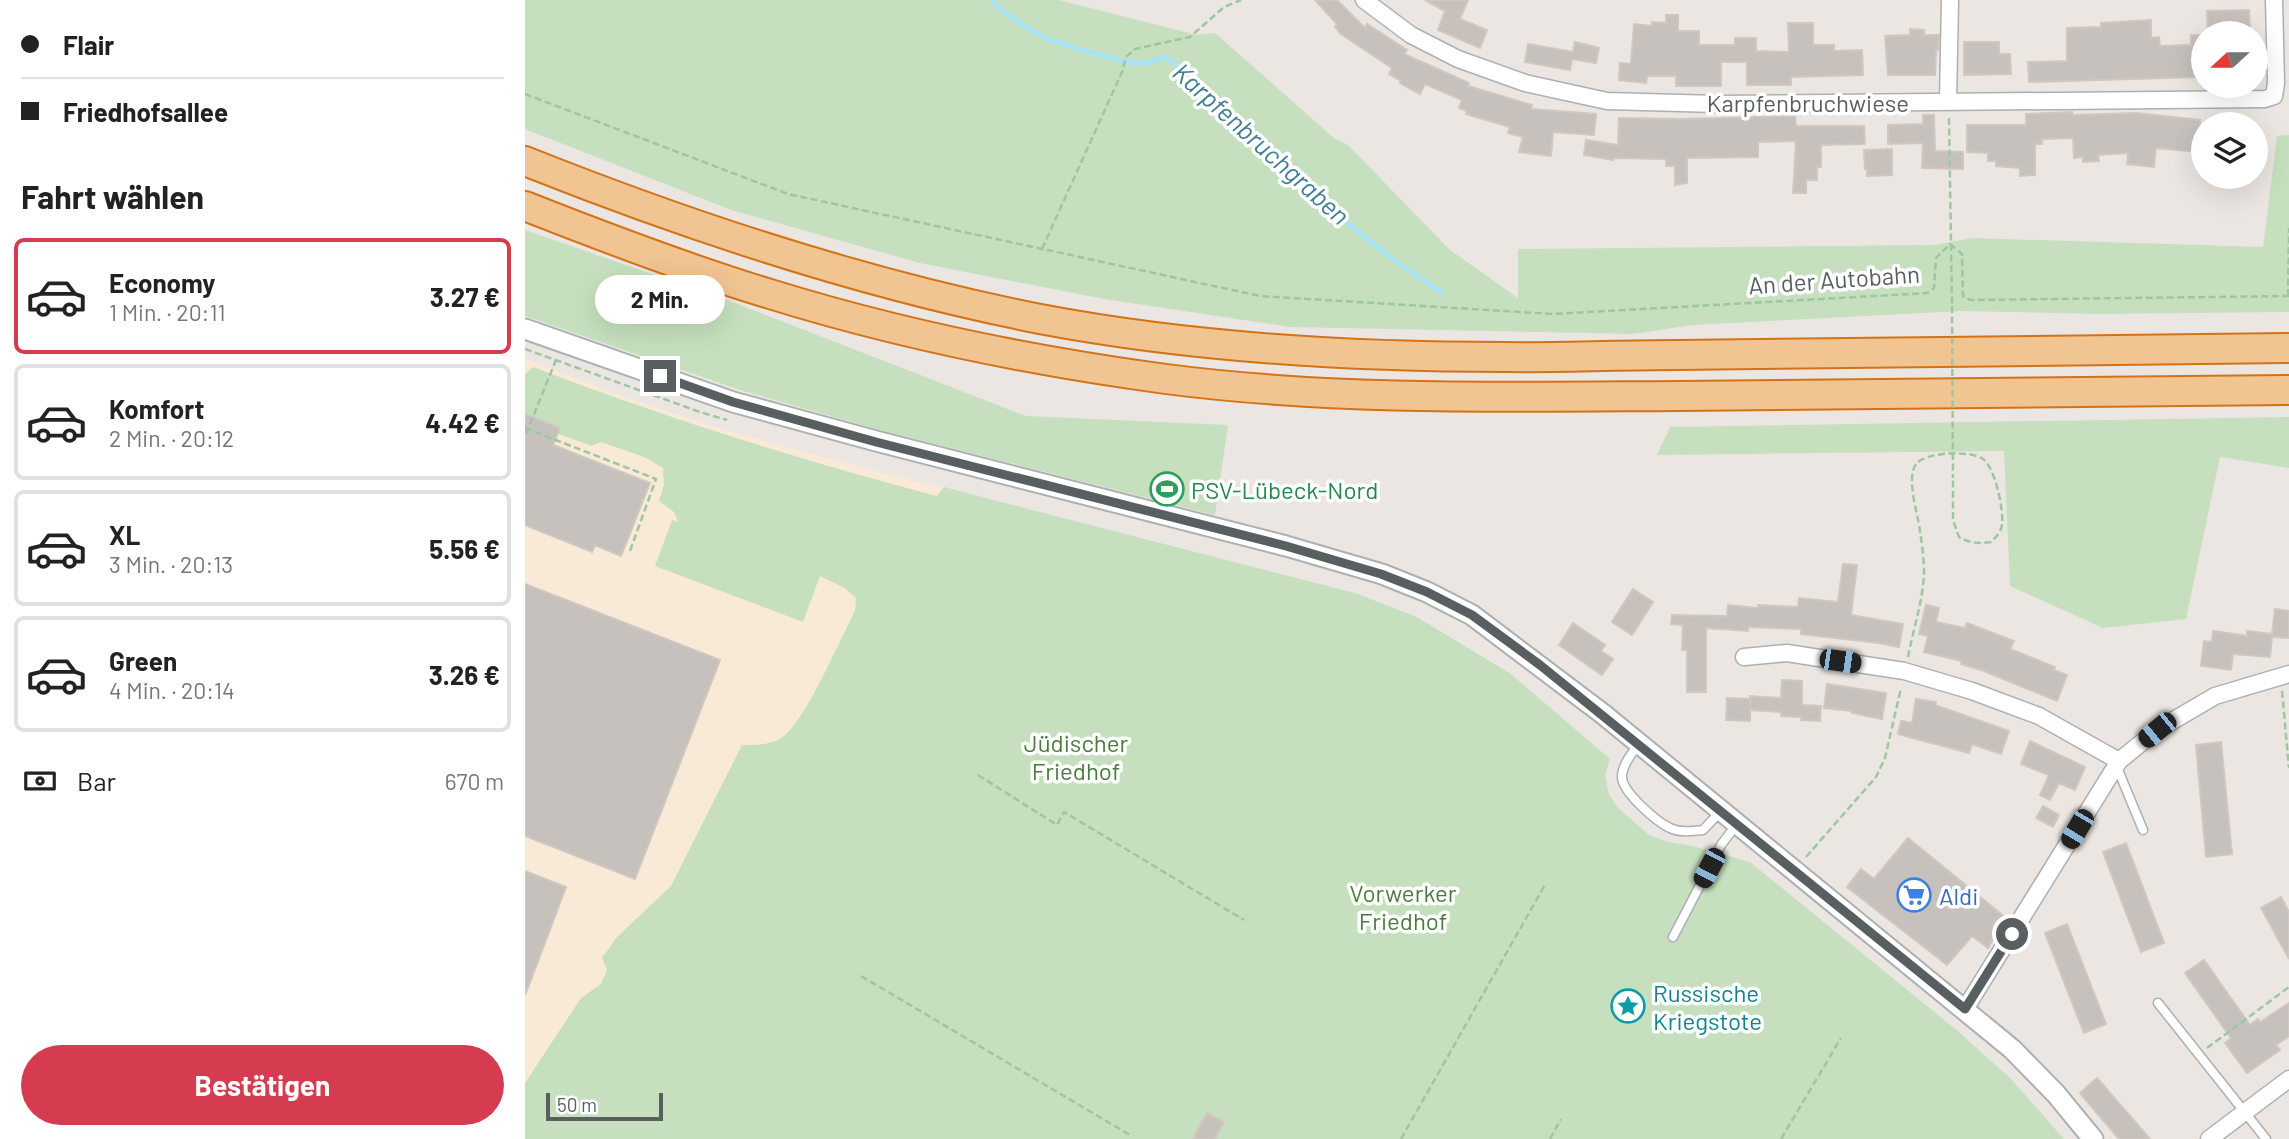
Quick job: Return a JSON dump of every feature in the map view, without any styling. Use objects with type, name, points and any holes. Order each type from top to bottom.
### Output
[{"type":"highway","points":[[525,161],[640,207],[780,254],[879,282],[1043,319],[1169,338],[1283,350],[1509,358],[2289,348]]},
{"type":"highway","points":[[525,206],[644,252],[771,295],[895,329],[1053,362],[1170,379],[1395,397],[2289,390]]},
{"type":"street","name":"Karpfenbruchwiese","points":[[1364,0],[1411,36],[1458,60],[1525,83],[1607,101],[1717,104],[2265,99],[2274,96],[2276,83],[2274,0]]},
{"type":"street","points":[[1948,101],[1950,0]]},
{"type":"street","points":[[525,329],[733,402],[876,442],[1286,546],[1381,574],[1427,592],[1472,615],[1639,744],[1965,1009],[2012,1049],[2056,1094],[2093,1139]]},
{"type":"street","points":[[1744,657],[1787,653],[1904,671],[1972,691],[2039,716],[2117,763]]},
{"type":"street","points":[[1965,1009],[2117,763],[2157,730],[2215,696],[2285,674]]},
{"type":"street","points":[[2209,1139],[2289,1079]]},
{"type":"lane","points":[[1639,744],[1628,758],[1622,778],[1626,789],[1636,801],[1670,828],[1683,831],[1703,830],[1721,810]]},
{"type":"lane","points":[[2117,763],[2143,831]]},
{"type":"lane","points":[[1673,937],[1721,845],[1737,823]]},
{"type":"lane","points":[[2158,1003],[2266,1139]]},
{"type":"path","points":[[525,94],[788,194],[1042,249],[1122,72],[1126,57],[1135,49],[1190,37],[1224,7],[1241,0]]},
{"type":"path","points":[[1794,871],[1877,777],[1885,758],[1924,574],[1911,480],[1916,463],[1933,454],[1968,454],[1984,459],[1989,465],[2000,499],[2003,521],[2001,529],[1991,542],[1985,543],[1970,542],[1959,537],[1953,520],[1953,478],[1952,306],[1948,101]]},
{"type":"path","points":[[2288,296],[2289,228]]},
{"type":"path","name":"An der Autobahn","points":[[1042,249],[1260,296],[1553,314],[1928,293],[1934,288],[1937,258],[1950,244],[1962,254],[1963,296],[1971,300],[2288,296]]},
{"type":"path","points":[[525,349],[737,423]]},
{"type":"path","points":[[526,434],[556,360]]},
{"type":"path","points":[[526,429],[656,479],[631,551]]},
{"type":"path","points":[[2285,674],[2289,768]]},
{"type":"path","points":[[978,775],[1057,825],[1064,812],[1244,920]]},
{"type":"path","points":[[1401,1139],[1546,883]]},
{"type":"path","points":[[861,976],[1130,1135]]},
{"type":"path","points":[[2199,1055],[2289,987]]},
{"type":"path","points":[[1781,1139],[1841,1038]]},
{"type":"path","points":[[1550,1139],[1561,1119]]},
{"type":"shaded area","points":[[525,359],[627,398],[726,430],[1001,502],[525,1139]]},
{"type":"green space","points":[[525,0],[1059,0],[1197,35],[1215,33],[1334,138],[1348,145],[1450,250],[1518,298],[1518,249],[1933,245],[1973,238],[2263,247],[2277,136],[2289,135],[2289,312],[2099,314],[1962,311],[1693,325],[1633,334],[1290,327],[1104,299],[920,263],[731,210],[525,129]]},
{"type":"green space","points":[[525,230],[727,300],[1026,416],[1228,425],[1215,515],[876,429],[740,390],[525,316]]},
{"type":"green space","name":"Vorwerker Friedhof","points":[[533,367],[683,421],[835,468],[937,496],[944,487],[1355,593],[1415,616],[1511,674],[1610,759],[1605,775],[1609,794],[1617,807],[1648,834],[1664,841],[1750,862],[1959,1032],[2010,1078],[2064,1139],[525,1139],[525,1083],[581,998],[601,984],[607,970],[602,958],[617,937],[671,886],[742,745],[775,741],[794,726],[823,677],[855,611],[856,598],[845,588],[820,576],[803,622],[655,566],[672,520],[678,522],[674,512],[659,501],[664,485],[663,468],[644,457],[601,442],[592,446],[558,434],[560,428],[525,414],[525,374]]},
{"type":"green space","points":[[2289,417],[2289,468],[2220,457],[2186,619],[2103,628],[2010,586],[2004,451],[1657,455],[1670,427]]},
{"type":"building","points":[[1315,0],[1337,0],[1365,28],[1367,24],[1407,50],[1404,54],[1469,83],[1468,86],[1532,105],[1531,109],[1596,114],[1594,135],[1553,132],[1551,156],[1519,152],[1523,137],[1508,133],[1510,127],[1466,114],[1467,111],[1459,108],[1462,100],[1425,84],[1420,94],[1400,83],[1401,81],[1389,74],[1392,68],[1341,34],[1335,27],[1337,24]]},
{"type":"building","points":[[1425,0],[1468,0],[1460,19],[1487,30],[1480,48],[1438,30],[1445,11]]},
{"type":"building","points":[[2249,10],[2249,21],[2207,21],[2207,11]]},
{"type":"building","points":[[1666,15],[1678,15],[1678,31],[1699,31],[1699,45],[1735,45],[1735,38],[1756,38],[1756,51],[1789,52],[1788,23],[1813,23],[1813,45],[1834,45],[1834,51],[1862,50],[1863,75],[1791,77],[1791,85],[1747,85],[1747,62],[1721,62],[1721,86],[1676,86],[1676,76],[1647,76],[1646,83],[1619,80],[1620,63],[1631,64],[1634,24],[1652,26],[1652,22],[1666,23]]},
{"type":"building","points":[[2151,20],[2151,38],[2159,37],[2160,46],[2191,45],[2191,77],[2029,82],[2028,62],[2067,61],[2067,28],[2101,27],[2101,23]]},
{"type":"building","points":[[1910,29],[1924,30],[1924,35],[1939,35],[1935,75],[1888,75],[1885,36],[1910,35]]},
{"type":"building","points":[[1575,42],[1599,48],[1596,63],[1572,59],[1570,70],[1525,62],[1528,44],[1573,52]]},
{"type":"building","points":[[1964,42],[1999,42],[1999,54],[2010,54],[2011,74],[1964,75]]},
{"type":"building","points":[[2136,113],[2191,119],[2191,151],[2156,148],[2154,167],[2127,164],[2128,153],[2098,155],[2099,161],[2083,162],[2083,157],[2074,158],[2073,138],[2042,139],[2042,144],[2035,144],[2035,175],[2020,176],[2020,168],[1996,166],[1996,161],[1988,161],[1988,153],[1967,152],[1967,125],[2026,125],[2026,114]]},
{"type":"building","points":[[1923,115],[1934,115],[1935,151],[1963,152],[1963,169],[1922,168],[1923,143],[1888,144],[1888,125],[1923,124]]},
{"type":"building","points":[[1795,116],[1796,126],[1864,126],[1865,144],[1821,145],[1821,167],[1817,167],[1817,180],[1806,180],[1806,193],[1793,193],[1796,141],[1758,142],[1758,157],[1687,158],[1687,183],[1675,185],[1675,166],[1666,166],[1666,159],[1613,160],[1584,155],[1586,140],[1618,145],[1619,118]]},
{"type":"building","points":[[1892,149],[1892,175],[1867,176],[1864,150]]},
{"type":"building","points":[[525,414],[560,428],[553,445],[650,483],[621,556],[595,545],[592,552],[525,525]]},
{"type":"building","points":[[1843,564],[1857,565],[1851,615],[1903,624],[1899,647],[1801,634],[1801,629],[1748,627],[1748,631],[1706,628],[1706,692],[1687,692],[1687,650],[1682,650],[1683,625],[1671,624],[1672,615],[1727,616],[1728,605],[1758,608],[1758,605],[1798,607],[1799,598],[1838,602]]},
{"type":"building","points":[[525,584],[720,660],[635,879],[525,836]]},
{"type":"building","points":[[1633,589],[1653,602],[1632,635],[1612,622]]},
{"type":"building","points":[[1926,605],[1939,608],[1936,622],[1965,628],[1967,623],[2014,641],[2010,649],[2055,667],[2054,670],[2067,675],[2057,701],[1961,664],[1962,661],[1924,652],[1928,636],[1919,634]]},
{"type":"building","points":[[2275,609],[2289,611],[2289,638],[2272,637],[2270,657],[2233,654],[2231,670],[2201,666],[2204,641],[2212,642],[2213,631],[2247,636],[2247,631],[2272,634]]},
{"type":"building","points":[[1573,623],[1605,645],[1601,651],[1613,659],[1602,675],[1559,645]]},
{"type":"building","points":[[1782,680],[1802,681],[1802,705],[1821,706],[1820,721],[1781,716],[1781,712],[1750,710],[1750,696],[1781,698]]},
{"type":"building","points":[[1827,684],[1886,693],[1882,719],[1852,711],[1824,708]]},
{"type":"building","points":[[1727,698],[1750,699],[1750,721],[1726,720]]},
{"type":"building","points":[[1916,699],[1936,702],[1935,705],[2009,731],[2001,754],[1972,744],[1969,753],[1898,734],[1901,721],[1912,723]]},
{"type":"building","points":[[2030,741],[2085,767],[2075,790],[2059,783],[2050,800],[2040,795],[2049,775],[2021,764]]},
{"type":"building","points":[[2221,742],[2232,854],[2206,857],[2196,745]]},
{"type":"building","points":[[2043,806],[2059,815],[2053,827],[2036,818]]},
{"type":"building","points":[[1908,838],[2006,918],[1988,948],[1972,936],[1947,965],[1847,887],[1861,869],[1874,879]]},
{"type":"building","points":[[2126,843],[2164,943],[2141,952],[2103,852]]},
{"type":"building","points":[[525,871],[566,887],[526,993],[525,992]]},
{"type":"building","points":[[2281,897],[2289,912],[2289,959],[2261,908]]},
{"type":"building","points":[[2067,924],[2106,1024],[2084,1033],[2045,933]]},
{"type":"building","points":[[2204,960],[2250,1025],[2258,1019],[2260,1022],[2289,1003],[2289,1036],[2276,1045],[2280,1050],[2247,1073],[2225,1043],[2231,1038],[2185,973]]},
{"type":"building","points":[[2097,1078],[2150,1139],[2119,1139],[2080,1093]]},
{"type":"building","points":[[1207,1113],[1224,1122],[1215,1139],[1193,1139]]},
{"type":"waterway","name":"Karpfenbruchgraben","points":[[992,0],[998,8],[1024,26],[1048,39],[1078,49],[1131,63],[1147,63],[1166,57],[1191,75],[1280,163],[1342,219],[1408,270],[1443,293]]},
{"type":"place","name":"PSV-Lübeck-Nord","points":[[1167,489]]},
{"type":"place","name":"Aldi","points":[[1914,895]]},
{"type":"place","name":"Russische Kriegstote","points":[[1628,1006]]},
{"type":"route","points":[[660,376],[733,402],[876,442],[1286,546],[1381,574],[1427,592],[1472,615],[1540,665],[1965,1009],[2012,934]]},
{"type":"park label","name":"Jüdischer Friedhof","points":[[1076,756]]}]
